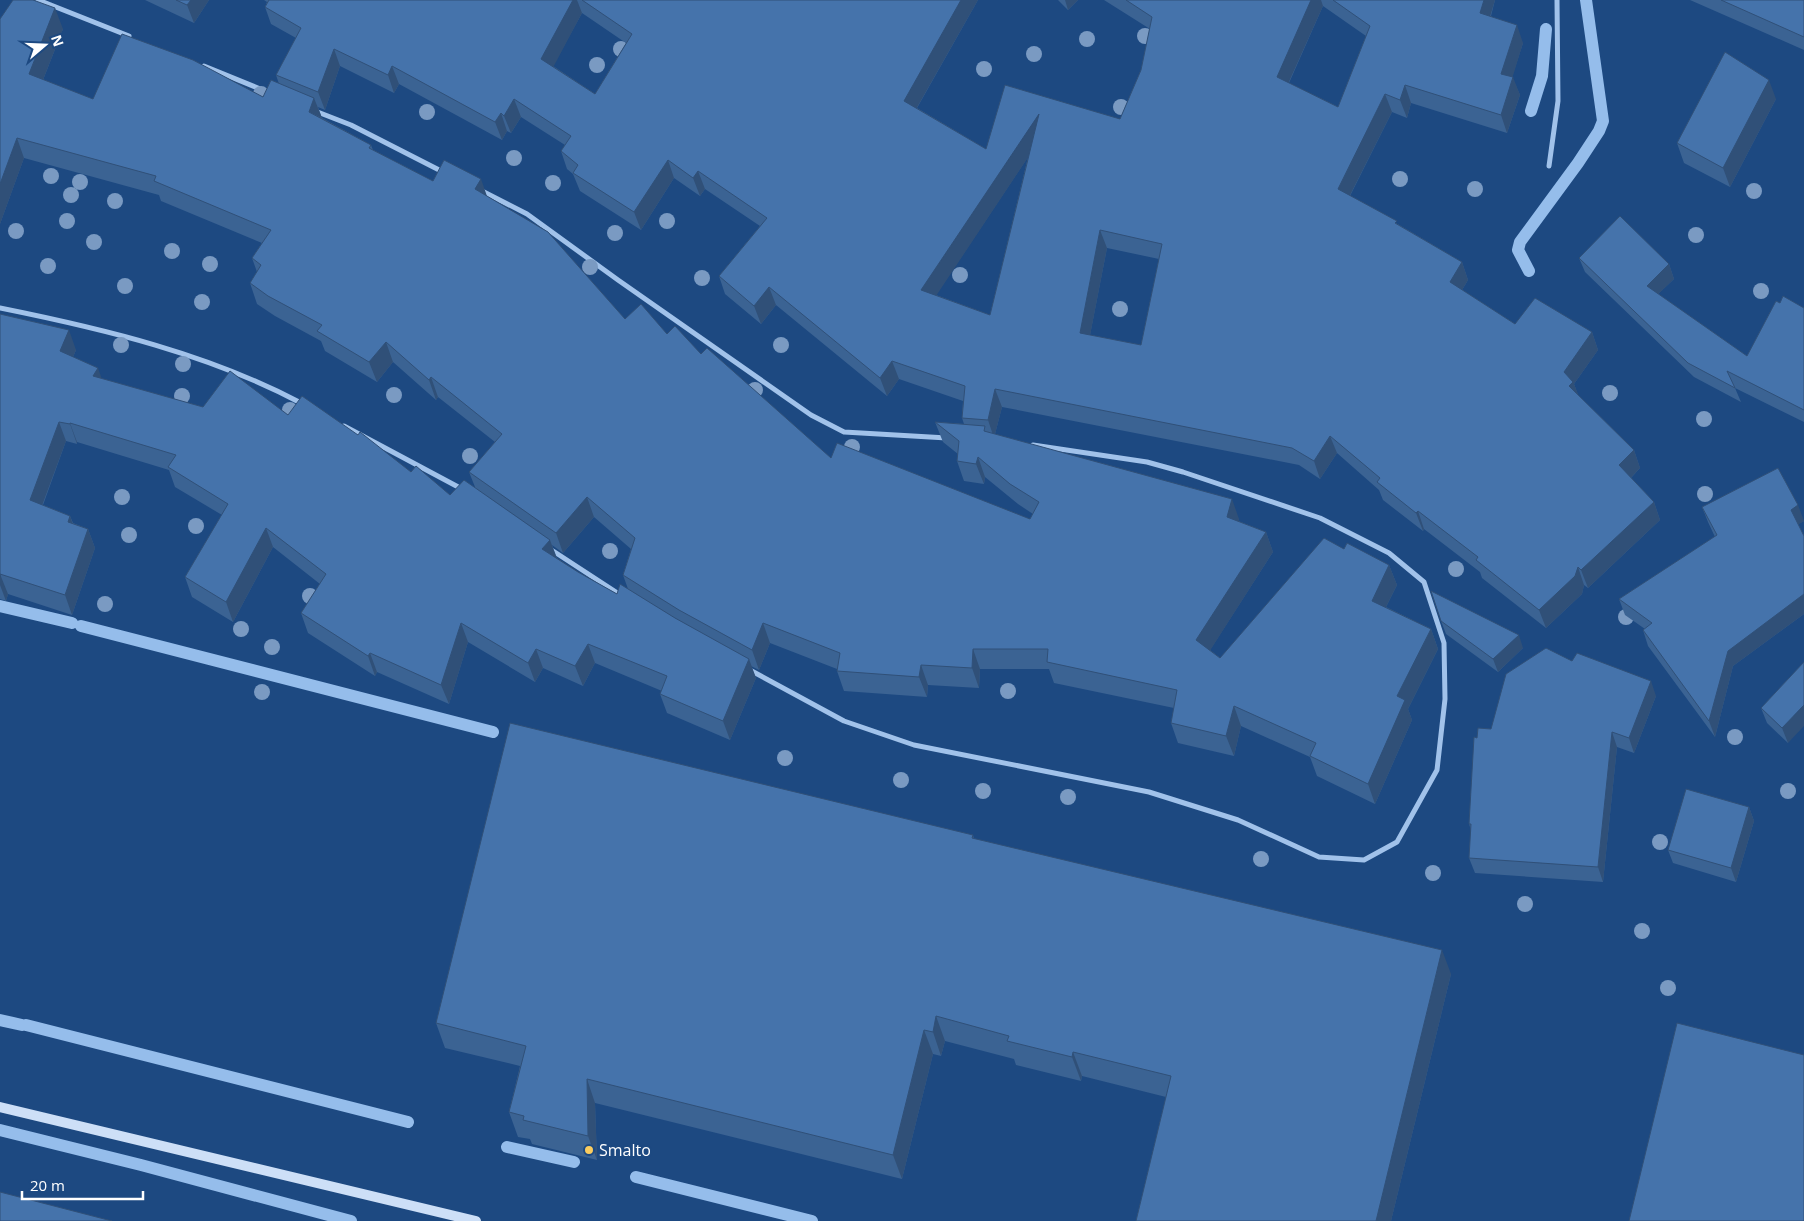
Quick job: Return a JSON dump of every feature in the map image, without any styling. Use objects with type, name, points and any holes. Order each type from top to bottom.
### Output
[{"type":"street","points":[[38,0],[139,40]]},
{"type":"street","points":[[1549,166],[1558,101],[1557,0]]},
{"type":"street","points":[[194,63],[277,96]]},
{"type":"street","points":[[305,107],[351,125],[448,174]]},
{"type":"street","points":[[474,187],[527,214],[811,415],[844,432],[954,439]]},
{"type":"street","points":[[0,308],[74,323],[197,358],[277,390],[311,408]]},
{"type":"street","points":[[337,422],[467,491]]},
{"type":"street","points":[[743,666],[844,721],[914,745],[1149,792],[1238,820],[1319,857],[1364,860],[1398,842],[1437,770],[1445,699],[1444,643],[1424,582],[1389,553],[1320,518],[1183,472],[1147,462],[1022,445]]},
{"type":"street","points":[[544,545],[625,598]]},
{"type":"street","points":[[0,1107],[476,1221]]},
{"type":"building","points":[[13,0],[33,0],[55,8],[29,74],[93,99],[122,34],[193,60],[263,97],[271,80],[314,98],[309,112],[371,145],[369,148],[433,181],[444,160],[481,179],[475,189],[548,232],[625,319],[641,304],[667,334],[675,326],[701,354],[707,348],[831,458],[837,443],[1030,519],[1039,502],[1010,484],[978,457],[976,464],[957,461],[959,441],[935,422],[985,426],[984,431],[1232,499],[1227,517],[1266,532],[1196,640],[1220,658],[1324,538],[1344,549],[1347,543],[1389,565],[1372,601],[1431,629],[1397,696],[1405,700],[1368,784],[1310,756],[1316,743],[1234,706],[1226,736],[1171,723],[1177,690],[1047,662],[1048,649],[973,649],[972,668],[921,665],[919,677],[837,671],[840,653],[763,623],[752,650],[679,610],[623,575],[635,538],[587,497],[556,533],[469,472],[502,434],[431,377],[429,380],[386,342],[369,362],[317,331],[322,325],[268,296],[250,283],[261,265],[252,258],[271,230],[154,181],[156,176],[17,138],[0,184],[0,19]]},
{"type":"building","points":[[176,0],[191,0],[187,5]]},
{"type":"building","points":[[269,0],[573,0],[541,59],[595,94],[632,34],[582,0],[961,0],[904,101],[986,149],[1005,85],[1120,119],[1141,70],[1152,17],[1126,0],[1311,0],[1277,77],[1338,107],[1370,26],[1333,0],[1484,0],[1480,13],[1517,25],[1501,74],[1513,77],[1501,115],[1405,85],[1400,100],[1385,94],[1338,189],[1397,221],[1395,223],[1462,262],[1450,282],[1515,324],[1535,298],[1592,332],[1564,372],[1573,382],[1569,386],[1634,450],[1619,465],[1654,502],[1581,570],[1578,567],[1575,576],[1539,610],[1476,560],[1478,557],[1418,511],[1416,513],[1377,482],[1380,478],[1330,436],[1314,461],[1292,448],[995,389],[988,420],[962,418],[965,386],[892,361],[880,378],[769,287],[754,306],[719,276],[767,218],[698,171],[693,178],[668,160],[634,212],[573,173],[578,165],[561,151],[571,136],[514,99],[504,116],[501,113],[495,122],[392,66],[388,75],[334,49],[318,92],[276,75],[301,28],[265,7]],"holes":[[[1039,114],[990,315],[921,290]],[[1100,230],[1162,244],[1141,345],[1080,333]]]},
{"type":"building","points":[[1721,0],[1804,0],[1804,37]]},
{"type":"building","points":[[1725,52],[1769,80],[1723,168],[1677,143]]},
{"type":"building","points":[[1620,216],[1669,264],[1647,286],[1747,356],[1776,301],[1780,303],[1783,296],[1804,308],[1804,410],[1727,371],[1735,388],[1688,363],[1579,258]]},
{"type":"building","points":[[0,314],[69,330],[60,351],[98,368],[93,376],[203,407],[230,371],[288,415],[302,396],[358,435],[360,432],[411,472],[416,466],[450,495],[464,480],[550,540],[542,549],[578,572],[617,594],[620,584],[675,618],[749,659],[723,721],[660,694],[667,676],[588,644],[575,666],[536,649],[528,663],[461,623],[441,685],[370,653],[368,656],[301,613],[326,574],[266,528],[226,602],[185,577],[228,504],[168,467],[176,455],[70,423],[59,422],[30,500],[70,516],[68,522],[88,529],[65,595],[0,574]]},
{"type":"building","points":[[1778,468],[1798,505],[1791,510],[1804,536],[1804,594],[1728,651],[1709,721],[1643,630],[1652,623],[1619,599],[1717,535],[1702,507]]},
{"type":"building","points":[[1431,591],[1519,635],[1493,659],[1441,621]]},
{"type":"building","points":[[1546,648],[1572,661],[1577,653],[1651,681],[1629,738],[1612,732],[1598,867],[1469,858],[1474,737],[1477,738],[1478,728],[1491,729],[1506,674]]},
{"type":"building","points":[[1804,662],[1804,705],[1782,728],[1761,708]]},
{"type":"building","points":[[510,723],[973,835],[972,838],[1442,950],[1376,1221],[1136,1221],[1171,1076],[1073,1052],[1072,1057],[1007,1041],[1009,1036],[936,1016],[933,1032],[924,1030],[893,1155],[587,1079],[588,1136],[523,1120],[524,1116],[509,1112],[526,1046],[436,1023]]},
{"type":"building","points":[[1686,789],[1749,807],[1731,868],[1668,850]]},
{"type":"building","points":[[1677,1023],[1804,1055],[1804,1221],[1629,1221]]},
{"type":"building","points":[[0,1192],[112,1221],[0,1221]]},
{"type":"waterway","points":[[1529,271],[1518,250],[1520,242],[1578,163],[1599,131],[1603,121],[1586,0]]},
{"type":"waterway","points":[[1531,111],[1542,76],[1546,29]]},
{"type":"waterway","points":[[0,606],[72,623]]},
{"type":"waterway","points":[[81,626],[493,732]]},
{"type":"waterway","points":[[0,1020],[22,1025]]},
{"type":"waterway","points":[[26,1025],[408,1122]]},
{"type":"waterway","points":[[0,1130],[141,1165],[351,1221]]},
{"type":"waterway","points":[[507,1147],[574,1162]]},
{"type":"waterway","points":[[636,1177],[812,1221]]},
{"type":"place","name":"Smalto","points":[[589,1150]]}]
